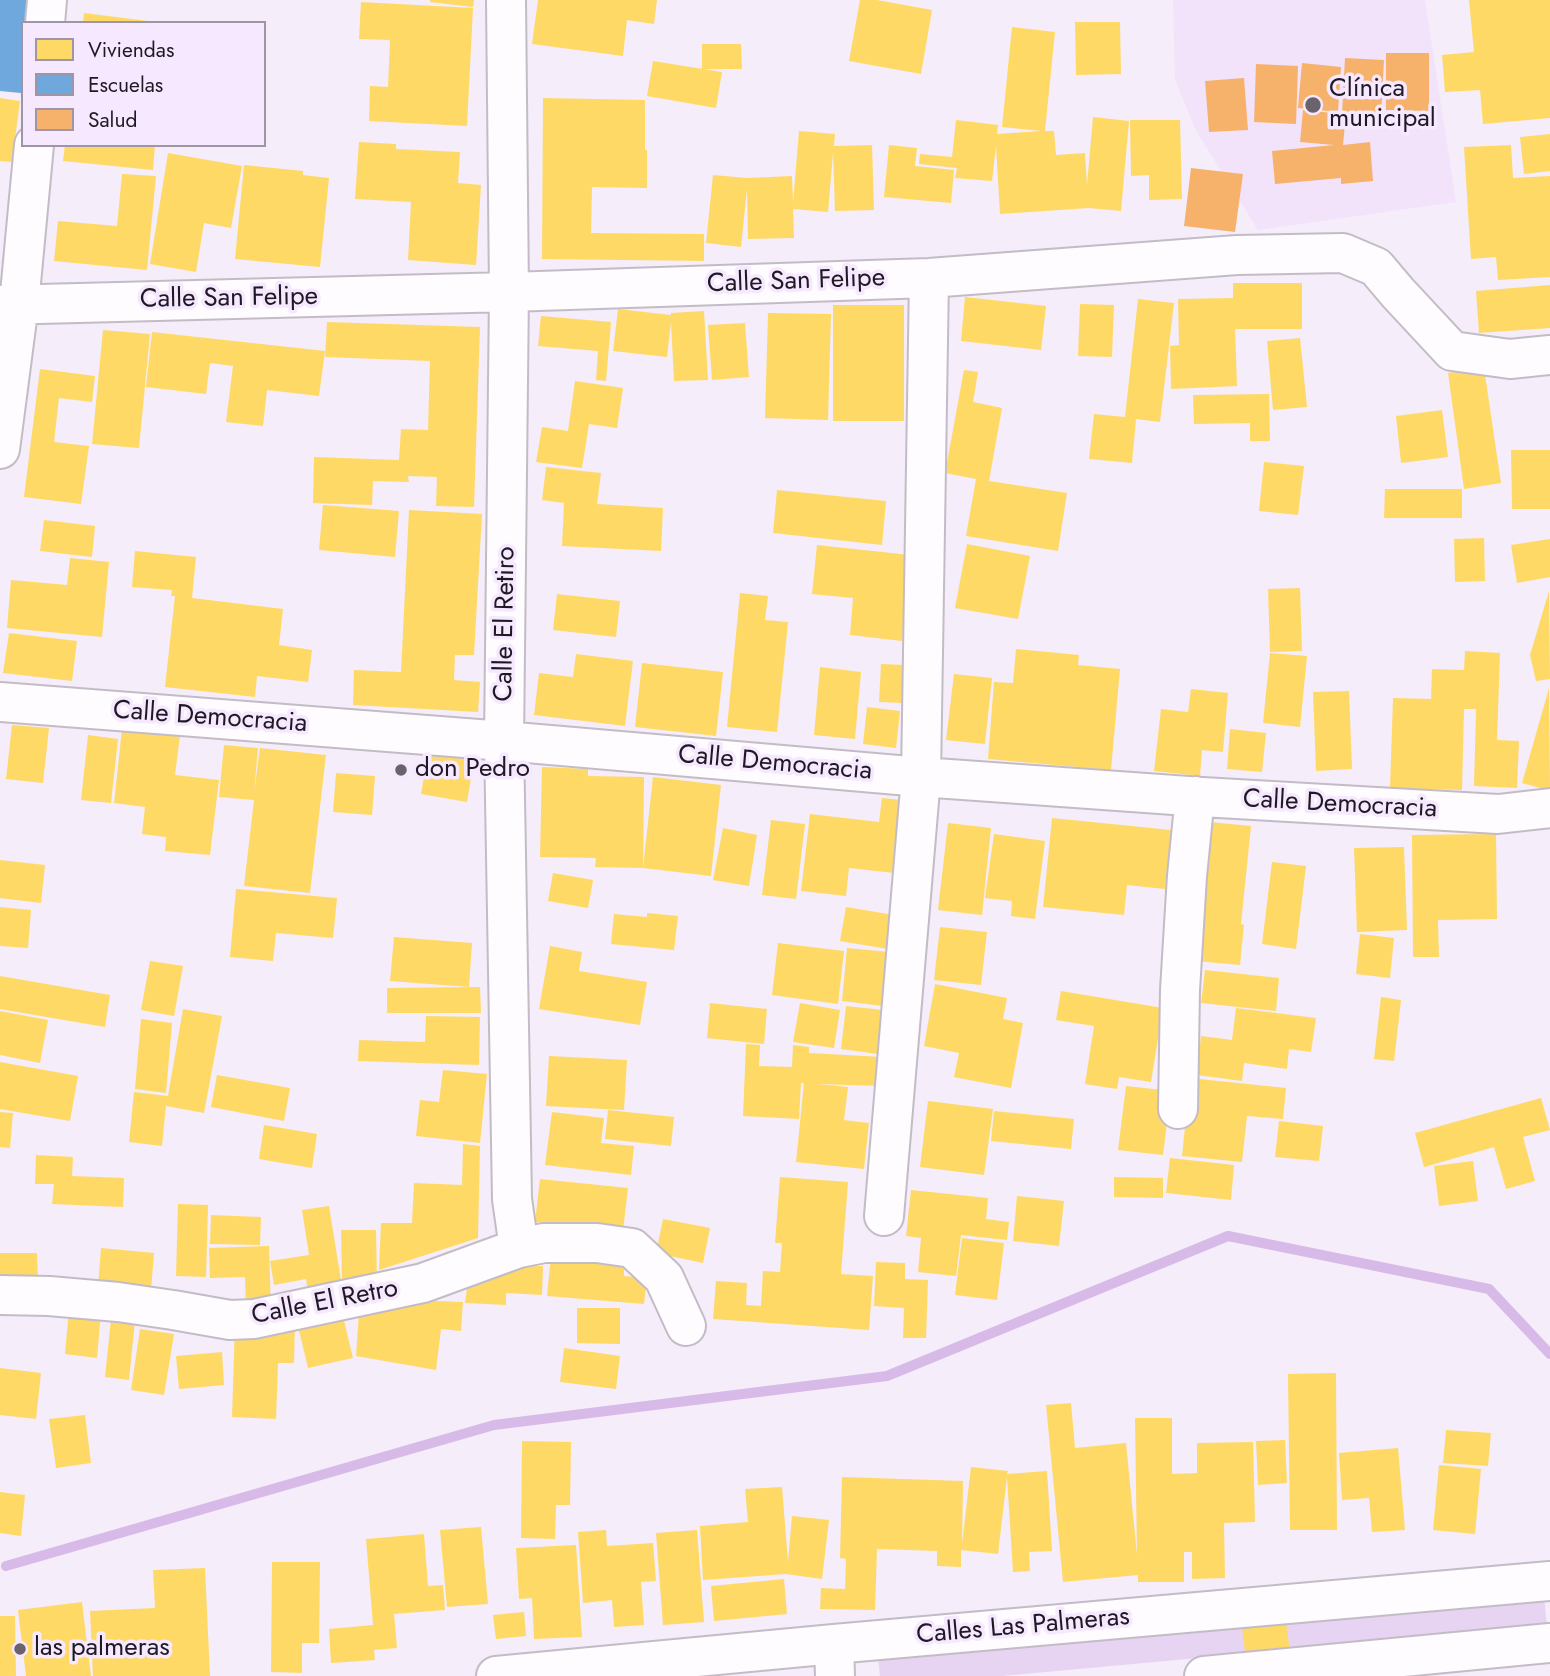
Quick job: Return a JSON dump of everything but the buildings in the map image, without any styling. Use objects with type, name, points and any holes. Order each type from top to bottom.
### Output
[{"type":"street","points":[[45,21],[47,0]]},
{"type":"street","name":"Calle El Retiro","points":[[506,0],[509,292],[505,741],[512,1199],[519,1248]]},
{"type":"street","points":[[0,449],[10,304],[34,147]]},
{"type":"street","name":"Calle San Felipe","points":[[10,304],[509,292],[929,278],[1237,255],[1342,253],[1376,267],[1452,351],[1510,359],[1550,355]]},
{"type":"street","points":[[884,1216],[920,777],[929,278]]},
{"type":"street","name":"Calle Democracia","points":[[0,702],[505,741],[920,777],[1195,796],[1498,814],[1550,808]]},
{"type":"street","points":[[1178,1109],[1180,990],[1195,796]]},
{"type":"street","name":"Calle El Retro","points":[[0,1295],[118,1302],[230,1320],[254,1320],[423,1283],[519,1248],[544,1243],[597,1244],[632,1248],[664,1278],[686,1326]]},
{"type":"street","name":"Calles Las Palmeras","points":[[496,1676],[835,1660],[1550,1581]]},
{"type":"street","points":[[1204,1676],[1550,1643]]},
{"type":"shaded area","name":"Clínica municipal","points":[[1173,0],[1425,0],[1456,202],[1258,230],[1196,131],[1175,79]]},
{"type":"shaded area","points":[[1544,1596],[1547,1626],[1002,1676],[880,1676],[878,1657]]},
{"type":"waterway","points":[[6,1566],[494,1425],[887,1376],[1228,1236],[1489,1289],[1550,1354]]},
{"type":"place","name":"Clínica municipal","points":[[1313,105]]},
{"type":"place","name":"don Pedro","points":[[401,770]]},
{"type":"place","name":"las palmeras","points":[[20,1649]]}]
